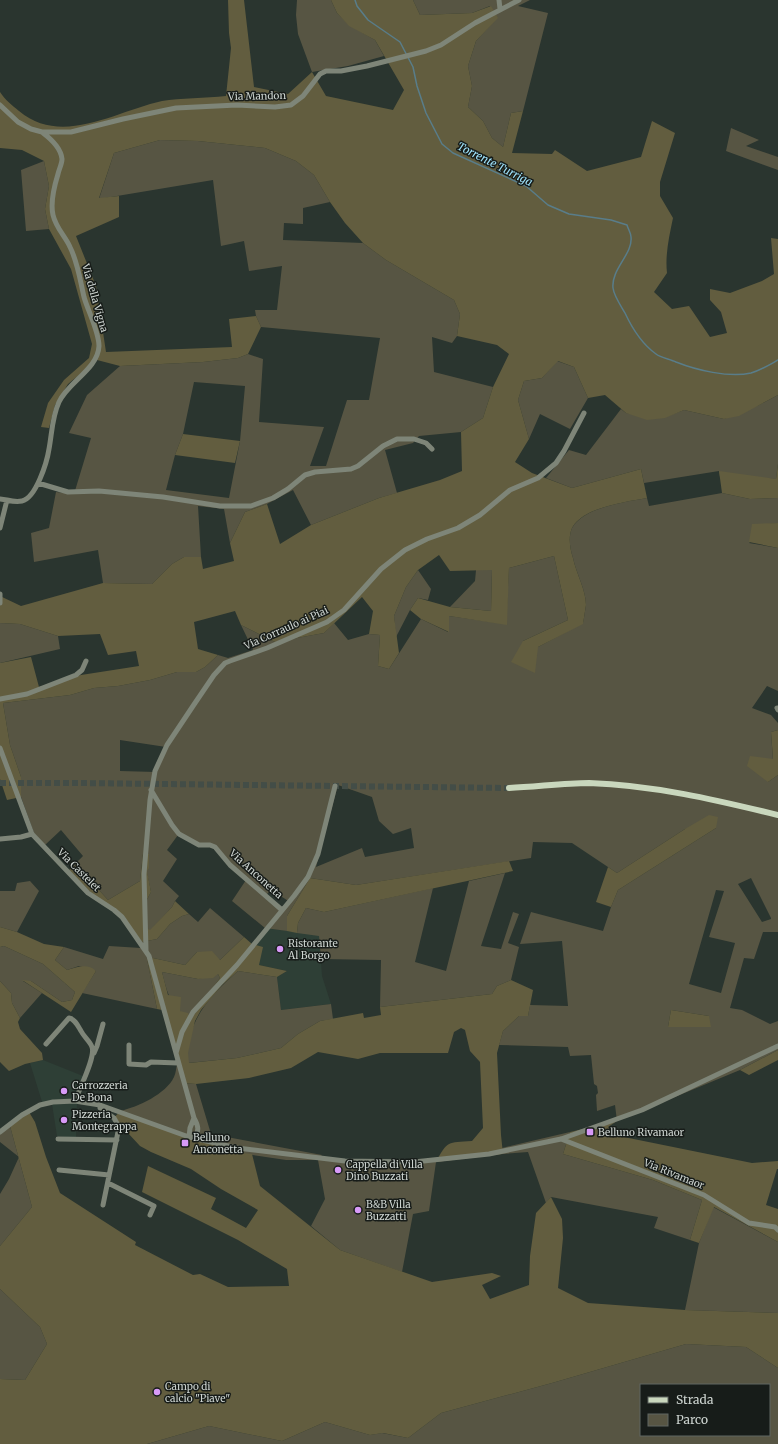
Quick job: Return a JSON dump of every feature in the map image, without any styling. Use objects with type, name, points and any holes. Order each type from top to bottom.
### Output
[{"type":"main road","points":[[510,788],[587,783],[628,786],[669,792],[778,815]]},
{"type":"street","points":[[499,0],[500,9]]},
{"type":"street","name":"Via Mandon","points":[[0,105],[18,122],[31,129],[42,132],[71,132],[176,108],[237,105],[275,107],[292,105],[303,96],[320,74],[326,71],[341,71],[367,66],[441,45],[475,23],[519,0]]},
{"type":"street","name":"Via della Vigna","points":[[7,500],[22,501],[27,499],[34,491],[49,450],[52,425],[57,406],[62,395],[70,385],[91,365],[97,356],[99,346],[84,298],[77,266],[70,247],[60,232],[53,216],[52,198],[62,158],[52,139],[42,132]]},
{"type":"street","name":"Via Corraulo ai Piai","points":[[146,951],[144,874],[155,771],[167,745],[214,675],[225,663],[267,648],[328,622],[344,610],[381,569],[405,550],[427,539],[458,528],[480,515],[510,490],[538,478],[556,464],[584,413]]},
{"type":"street","points":[[38,483],[68,492],[99,491],[163,497],[220,506],[251,506],[273,498],[288,489],[305,475],[315,472],[350,469],[358,466],[383,446],[397,439],[414,439],[426,443],[432,449]]},
{"type":"street","points":[[0,498],[7,500],[0,528]]},
{"type":"street","points":[[0,594],[0,603]]},
{"type":"street","points":[[0,699],[27,694],[76,675],[82,670],[86,661]]},
{"type":"street","name":"Via Castelet","points":[[0,748],[32,834],[88,893],[122,917],[146,951]]},
{"type":"street","name":"Via Anconetta","points":[[176,1054],[187,1020],[237,965],[303,884],[315,862],[335,786]]},
{"type":"street","name":"Via Anconetta","points":[[152,790],[172,826],[179,834],[199,845],[210,845],[215,847],[230,865],[282,910]]},
{"type":"street","points":[[0,839],[21,837],[32,834]]},
{"type":"street","name":"Via Anconetta","points":[[146,951],[149,956],[198,1130],[192,1138]]},
{"type":"street","points":[[46,1044],[69,1018],[71,1018],[74,1019],[84,1036],[91,1044],[93,1054]]},
{"type":"street","points":[[75,1101],[97,1046],[103,1024]]},
{"type":"street","points":[[129,1045],[129,1064],[146,1064],[151,1062],[178,1063]]},
{"type":"street","points":[[0,1132],[22,1115],[40,1105],[52,1102],[75,1101],[100,1105],[192,1138],[248,1150],[338,1161],[414,1162],[489,1154],[561,1139],[642,1110],[778,1046]]},
{"type":"street","points":[[100,1105],[102,1110],[114,1118],[118,1124],[119,1130],[103,1205]]},
{"type":"street","points":[[192,1138],[190,1128],[194,1118]]},
{"type":"street","points":[[58,1139],[117,1140]]},
{"type":"street","name":"Via Rivamaor","points":[[561,1139],[704,1195],[749,1223],[775,1227],[778,1230]]},
{"type":"street","points":[[59,1170],[110,1175]]},
{"type":"street","points":[[108,1183],[154,1206],[150,1215]]},
{"type":"shaded area","points":[[228,0],[244,0],[254,87],[288,94],[312,72],[326,96],[393,110],[404,90],[375,40],[349,26],[337,13],[331,0],[413,0],[420,15],[472,13],[491,6],[498,18],[476,41],[468,66],[472,86],[468,107],[483,121],[492,138],[503,147],[511,113],[523,111],[512,153],[552,154],[555,150],[587,171],[641,157],[652,121],[675,133],[660,182],[660,196],[673,218],[667,253],[667,273],[654,292],[672,309],[689,306],[710,337],[727,333],[721,312],[710,300],[710,289],[730,293],[762,281],[774,274],[771,238],[778,239],[778,395],[739,416],[724,419],[684,410],[665,418],[647,420],[626,413],[605,395],[588,398],[574,367],[558,361],[542,378],[524,381],[518,400],[529,439],[515,462],[532,473],[572,488],[641,469],[647,498],[595,510],[585,515],[572,528],[570,539],[571,551],[586,599],[583,624],[538,647],[535,673],[511,662],[523,641],[568,620],[554,556],[509,568],[507,625],[449,616],[449,632],[421,619],[410,610],[418,598],[450,607],[491,611],[492,570],[450,571],[439,555],[418,570],[406,587],[394,616],[399,653],[389,669],[378,666],[380,635],[369,634],[373,611],[362,597],[324,633],[275,642],[241,625],[235,611],[194,622],[198,649],[218,655],[205,667],[196,672],[177,672],[150,680],[118,686],[94,688],[70,695],[3,703],[10,745],[21,777],[21,797],[7,800],[0,779],[0,663],[31,657],[39,687],[81,675],[139,666],[136,651],[108,655],[100,634],[58,636],[20,624],[0,623],[0,596],[21,606],[103,583],[152,584],[172,564],[184,557],[201,557],[203,569],[234,561],[230,543],[245,512],[267,504],[280,544],[311,525],[379,498],[440,480],[462,471],[461,432],[483,418],[493,387],[509,354],[497,345],[457,336],[460,314],[454,300],[386,260],[363,243],[345,223],[330,202],[314,175],[296,161],[265,148],[198,141],[160,140],[114,153],[99,198],[119,196],[119,217],[76,236],[96,286],[106,352],[232,347],[229,319],[256,316],[261,327],[248,354],[238,358],[203,362],[120,366],[97,360],[68,384],[55,405],[49,428],[41,427],[48,403],[64,380],[89,358],[92,344],[71,269],[49,229],[45,209],[49,186],[44,161],[22,150],[0,148],[0,92],[6,100],[19,111],[36,121],[53,126],[71,126],[89,123],[162,101],[226,96],[231,48]]},
{"type":"shaded area","points":[[183,434],[240,441],[235,463],[175,455]]},
{"type":"shaded area","points":[[778,464],[778,498],[750,499],[722,493],[719,471],[776,479]]},
{"type":"shaded area","points":[[778,523],[778,548],[749,542],[752,524]]},
{"type":"shaded area","points":[[778,730],[778,775],[768,782],[747,766],[750,756],[773,759],[771,732]]},
{"type":"shaded area","points":[[709,815],[718,817],[716,828],[618,890],[611,907],[596,902],[608,867],[617,873]]},
{"type":"shaded area","points":[[143,854],[149,854],[149,868],[147,871],[151,892],[143,907],[145,927],[150,930],[172,907],[175,901],[189,914],[182,916],[170,924],[157,939],[142,942],[130,926],[81,884],[69,870],[72,867],[88,884],[98,889],[108,900],[140,881]]},
{"type":"shaded area","points":[[509,861],[513,871],[324,912],[306,908],[298,923],[297,933],[287,931],[287,916],[310,878],[356,885]]},
{"type":"shaded area","points":[[0,927],[17,932],[44,944],[64,947],[55,960],[67,970],[86,966],[96,971],[71,1012],[22,980],[31,981],[62,1002],[72,1000],[75,992],[43,964],[4,946],[0,947]]},
{"type":"shaded area","points":[[265,928],[319,935],[322,976],[331,1004],[281,1010],[277,977],[287,971],[259,965],[252,944]]},
{"type":"shaded area","points":[[244,937],[252,944],[263,947],[259,965],[287,971],[277,977],[238,971],[222,985],[201,1010],[195,1021],[188,1053],[189,1063],[237,1058],[281,1048],[298,1034],[320,1021],[363,1013],[364,1018],[381,1015],[380,1007],[492,994],[497,986],[511,980],[533,990],[528,1016],[519,1016],[503,1031],[497,1053],[503,1154],[436,1162],[446,1146],[458,1142],[472,1141],[483,1128],[480,1062],[470,1051],[465,1030],[461,1028],[454,1032],[448,1053],[380,1053],[358,1059],[318,1052],[291,1068],[249,1078],[196,1084],[183,1083],[162,1010],[157,1009],[147,959],[153,958],[185,965],[197,952],[212,951],[220,960]],"holes":[[[162,972],[198,979],[213,978],[218,974],[220,978],[190,1019],[188,1013],[180,1011],[181,997],[168,995]]]},
{"type":"shaded area","points":[[0,981],[11,993],[12,1003],[20,1018],[18,1022],[20,1029],[42,1053],[43,1060],[25,1064],[9,1071],[0,1062]]},
{"type":"shaded area","points":[[671,1010],[709,1016],[711,1027],[668,1027]]},
{"type":"shaded area","points":[[778,1050],[778,1060],[749,1075],[740,1070]]},
{"type":"shaded area","points":[[43,1060],[83,1076],[77,1102],[76,1138],[57,1136],[52,1104],[43,1105],[30,1063]]},
{"type":"shaded area","points":[[120,1111],[232,1152],[252,1154],[260,1186],[340,1250],[432,1282],[492,1273],[501,1276],[482,1285],[490,1299],[529,1285],[530,1256],[536,1213],[551,1197],[562,1219],[563,1238],[558,1288],[588,1303],[685,1310],[778,1313],[778,1368],[746,1347],[686,1344],[552,1383],[441,1413],[408,1438],[383,1433],[370,1435],[325,1422],[282,1441],[209,1426],[147,1444],[0,1444],[0,1379],[25,1380],[47,1344],[40,1327],[0,1289],[0,1246],[32,1207],[10,1126],[29,1112],[35,1122],[46,1157],[60,1193],[136,1242],[135,1245],[193,1275],[200,1274],[228,1287],[289,1286],[287,1269],[238,1240],[142,1192],[148,1166],[216,1198],[211,1209],[246,1228],[258,1210],[221,1189],[191,1169],[140,1146],[114,1118]]},
{"type":"shaded area","points":[[617,1121],[608,1127],[614,1135],[752,1163],[778,1161],[778,1169],[766,1205],[778,1209],[778,1242],[714,1207],[699,1243],[690,1240],[702,1200],[653,1180],[563,1154],[570,1132]]},
{"type":"green space","points":[[297,0],[331,0],[337,13],[349,25],[375,40],[384,56],[348,66],[312,72],[298,34],[296,15]]},
{"type":"green space","points":[[413,0],[530,0],[518,6],[548,13],[523,111],[511,113],[503,147],[492,138],[483,121],[468,107],[472,86],[468,66],[476,41],[497,18],[490,6],[472,13],[420,15]]},
{"type":"green space","points":[[731,128],[759,140],[746,146],[778,157],[778,170],[726,151]]},
{"type":"green space","points":[[160,140],[198,141],[265,148],[296,161],[314,175],[330,202],[303,208],[303,224],[284,223],[283,240],[363,243],[386,260],[454,300],[460,314],[457,336],[452,343],[432,337],[434,372],[493,387],[483,418],[461,432],[419,436],[413,443],[385,450],[397,493],[379,498],[311,525],[293,490],[267,504],[245,512],[230,543],[224,509],[198,506],[201,557],[184,557],[172,564],[152,584],[103,583],[98,550],[34,562],[31,533],[49,528],[56,492],[74,494],[91,438],[69,433],[87,395],[120,366],[203,362],[238,358],[248,354],[263,359],[259,422],[324,427],[310,466],[326,466],[347,400],[369,400],[380,338],[261,327],[255,310],[277,310],[282,266],[249,271],[244,241],[221,246],[213,180],[99,199],[114,153]],"holes":[[[194,382],[245,386],[240,441],[229,498],[166,490],[175,455],[183,434]]]},
{"type":"green space","points":[[44,161],[49,186],[45,209],[49,229],[26,231],[21,170]]},
{"type":"green space","points":[[557,361],[574,367],[588,398],[570,429],[540,414],[529,439],[518,400],[524,381],[542,378]]},
{"type":"green space","points":[[778,395],[778,464],[776,479],[720,477],[719,471],[644,483],[641,469],[572,488],[546,478],[569,450],[586,455],[621,409],[626,413],[665,417],[684,410],[724,419],[759,405]]},
{"type":"green space","points":[[722,493],[750,499],[778,498],[778,523],[768,524],[749,543],[778,548],[778,691],[767,686],[752,708],[771,715],[778,723],[778,730],[771,732],[773,760],[768,782],[778,775],[778,932],[763,932],[754,959],[744,958],[730,1008],[742,1010],[770,1024],[778,1021],[778,1050],[740,1070],[617,1121],[615,1105],[597,1111],[596,1095],[598,1093],[597,1086],[594,1084],[591,1055],[570,1056],[568,1047],[499,1045],[503,1031],[519,1016],[528,1016],[530,1005],[568,1006],[562,941],[520,944],[531,912],[603,931],[618,890],[716,828],[685,829],[617,873],[572,843],[533,842],[531,858],[356,885],[310,878],[287,916],[287,931],[265,928],[232,901],[246,880],[215,849],[178,835],[167,850],[177,859],[163,881],[179,896],[172,907],[150,931],[145,927],[143,907],[151,892],[143,854],[140,881],[108,900],[98,889],[88,884],[72,867],[83,856],[61,830],[45,845],[34,833],[21,797],[21,777],[10,745],[3,703],[70,695],[94,688],[118,686],[150,680],[177,672],[196,672],[205,667],[218,655],[228,658],[253,650],[241,625],[275,642],[324,633],[334,623],[348,640],[369,634],[380,635],[378,666],[389,669],[421,619],[448,632],[449,616],[506,624],[509,568],[554,556],[568,620],[523,641],[538,647],[583,623],[586,599],[571,551],[570,539],[572,528],[578,521],[595,510],[628,501],[647,498],[649,506]],"holes":[[[120,740],[166,747],[156,772],[120,771]],[[338,785],[372,797],[379,821],[393,834],[411,828],[414,848],[365,857],[362,848],[316,867]],[[751,878],[771,918],[762,922],[738,884]],[[271,890],[290,902],[282,911],[265,896]],[[716,890],[724,891],[709,937],[735,943],[721,993],[689,984]],[[671,1010],[709,1016],[668,1027]]]},
{"type":"green space","points":[[418,570],[431,589],[428,600],[418,598],[396,637],[394,616],[406,587]]},
{"type":"green space","points":[[476,570],[492,570],[491,611],[450,607],[475,581]]},
{"type":"green space","points":[[0,623],[20,624],[58,636],[60,649],[0,663]]},
{"type":"green space","points":[[505,873],[481,946],[501,949],[513,912],[519,914],[508,943],[519,947],[511,980],[497,986],[492,994],[380,1007],[381,960],[321,959],[319,936],[297,933],[298,923],[306,908],[324,912],[433,888],[415,962],[446,971],[469,881]]},
{"type":"green space","points":[[30,881],[39,891],[17,932],[0,927],[0,891],[15,891],[17,883]]},
{"type":"green space","points":[[210,908],[244,937],[220,960],[197,952],[185,965],[153,958],[147,959],[157,1009],[82,993],[96,971],[79,966],[67,970],[55,960],[64,947],[103,959],[109,946],[141,948],[142,942],[157,939],[170,924],[182,916],[189,914],[198,922]]},
{"type":"green space","points":[[4,946],[43,964],[75,992],[72,1000],[62,1002],[31,981],[23,981],[42,993],[20,1018],[12,1003],[11,993],[0,981],[0,947]]},
{"type":"green space","points":[[238,971],[277,977],[281,1010],[331,1004],[333,1019],[320,1021],[298,1034],[281,1048],[237,1058],[188,1063],[190,1035],[201,1011],[227,980]]},
{"type":"green space","points":[[162,972],[198,979],[218,974],[220,978],[190,1020],[178,1009],[168,994]]},
{"type":"green space","points":[[177,1064],[183,1083],[196,1084],[211,1134],[322,1155],[318,1159],[374,1163],[436,1162],[429,1211],[413,1214],[402,1272],[340,1250],[311,1226],[325,1199],[318,1160],[286,1160],[232,1152],[120,1111],[143,1103],[165,1089],[174,1077]]},
{"type":"green space","points":[[10,1126],[18,1156],[0,1142],[0,1134]]},
{"type":"green space","points":[[570,1132],[563,1154],[653,1180],[702,1200],[690,1240],[654,1228],[658,1217],[551,1197],[546,1203],[528,1152],[503,1154],[502,1148]]},
{"type":"green space","points":[[19,1158],[32,1207],[0,1246],[0,1194]]},
{"type":"green space","points":[[713,1207],[778,1242],[778,1313],[685,1310],[699,1243]]},
{"type":"green space","points":[[0,1289],[40,1327],[47,1344],[25,1380],[0,1379]]},
{"type":"green space","points":[[686,1344],[746,1347],[778,1368],[778,1444],[147,1444],[209,1426],[282,1441],[325,1422],[370,1435],[382,1433],[408,1438],[441,1413],[552,1383]]},
{"type":"waterway","name":"Torrente Turriga","points":[[355,0],[357,6],[368,20],[400,42],[413,67],[417,86],[426,113],[442,144],[453,153],[526,186],[548,205],[569,214],[611,220],[627,225],[631,236],[631,243],[626,256],[615,274],[613,288],[616,298],[634,330],[651,350],[660,357],[684,365],[733,375],[751,373],[778,360]]},
{"type":"tunnel","points":[[0,783],[509,788]]},
{"type":"place","name":"Ristorante Al Borgo","points":[[280,949]]},
{"type":"place","name":"Carrozzeria De Bona","points":[[64,1091]]},
{"type":"place","name":"Pizzeria Montegrappa","points":[[64,1120]]},
{"type":"place","name":"Belluno Rivamaor","points":[[590,1132]]},
{"type":"place","name":"Belluno Anconetta","points":[[185,1143]]},
{"type":"place","name":"Cappella di Villa Dino Buzzati","points":[[338,1170]]},
{"type":"place","name":"B&B Villa Buzzatti","points":[[358,1210]]},
{"type":"place","name":"Campo di calcio \"Piave\"","points":[[157,1392]]}]
